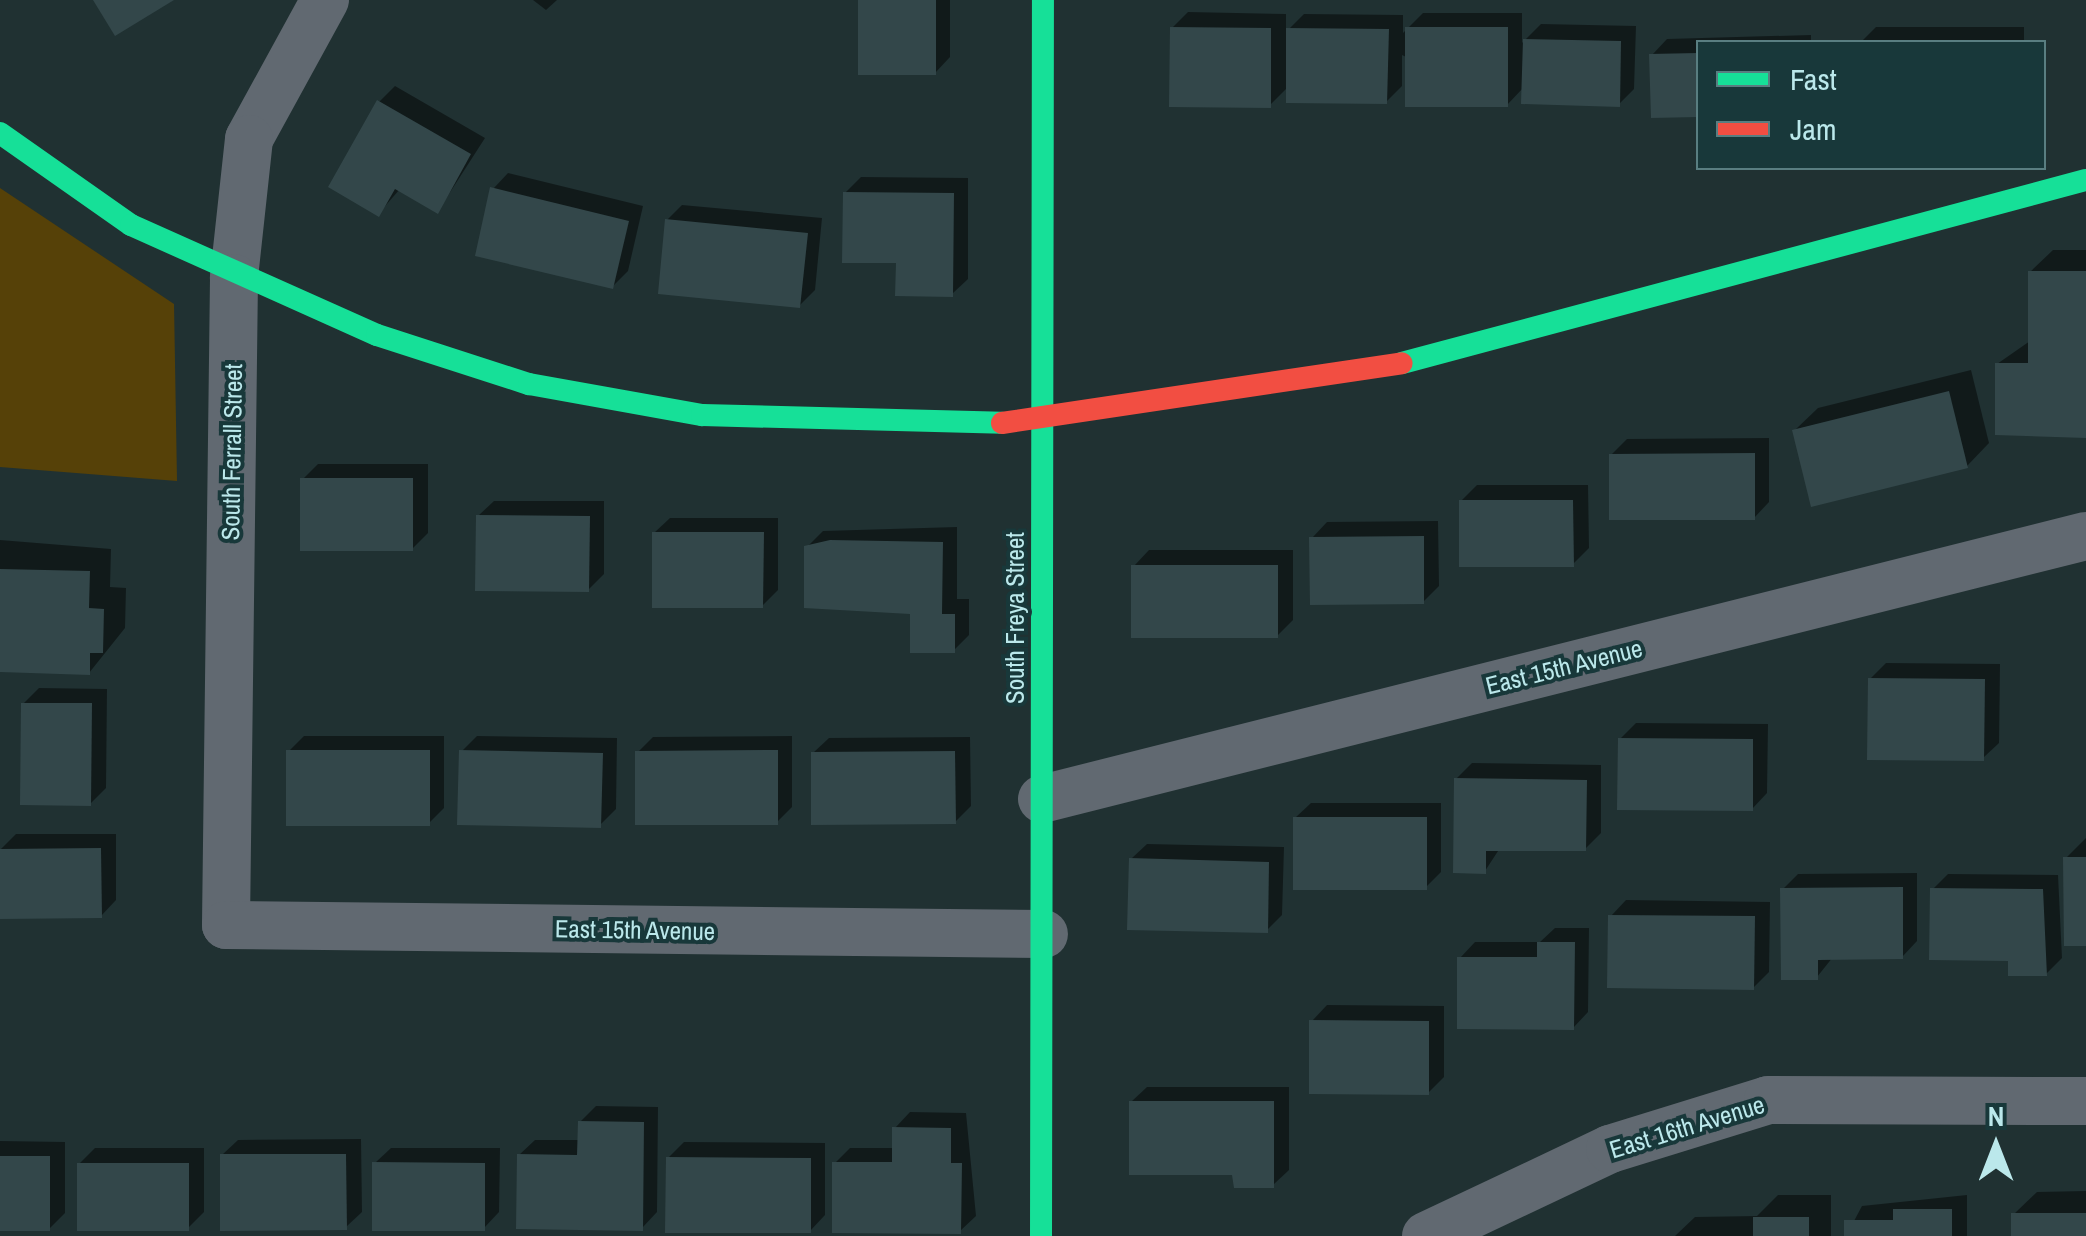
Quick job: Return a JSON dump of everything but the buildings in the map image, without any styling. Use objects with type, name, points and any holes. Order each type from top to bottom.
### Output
[{"type":"street","name":"South Ferrall Street","points":[[226,925],[234,278],[249,139],[325,0]]},
{"type":"street","name":"South Freya Street","points":[[1041,1236],[1044,0]]},
{"type":"street","points":[[0,133],[131,225],[234,278],[528,384],[683,412],[857,426],[1044,422],[1302,385],[1508,340],[2086,180]]},
{"type":"street","name":"East 15th Avenue","points":[[1042,799],[2086,536]]},
{"type":"street","name":"East 15th Avenue","points":[[226,925],[1044,934]]},
{"type":"street","name":"East 16th Avenue","points":[[1426,1236],[1610,1149],[1768,1100],[2086,1101]]},
{"type":"shaded area","points":[[0,188],[174,304],[177,481],[0,467]]},
{"type":"traffic: fast","points":[[1041,1236],[1043,0]]},
{"type":"traffic: fast","points":[[0,133],[131,225],[377,335],[529,384],[702,415],[1002,423]]},
{"type":"traffic: fast","points":[[1402,363],[2086,180]]},
{"type":"traffic: jam","points":[[1002,423],[1402,363]]}]
